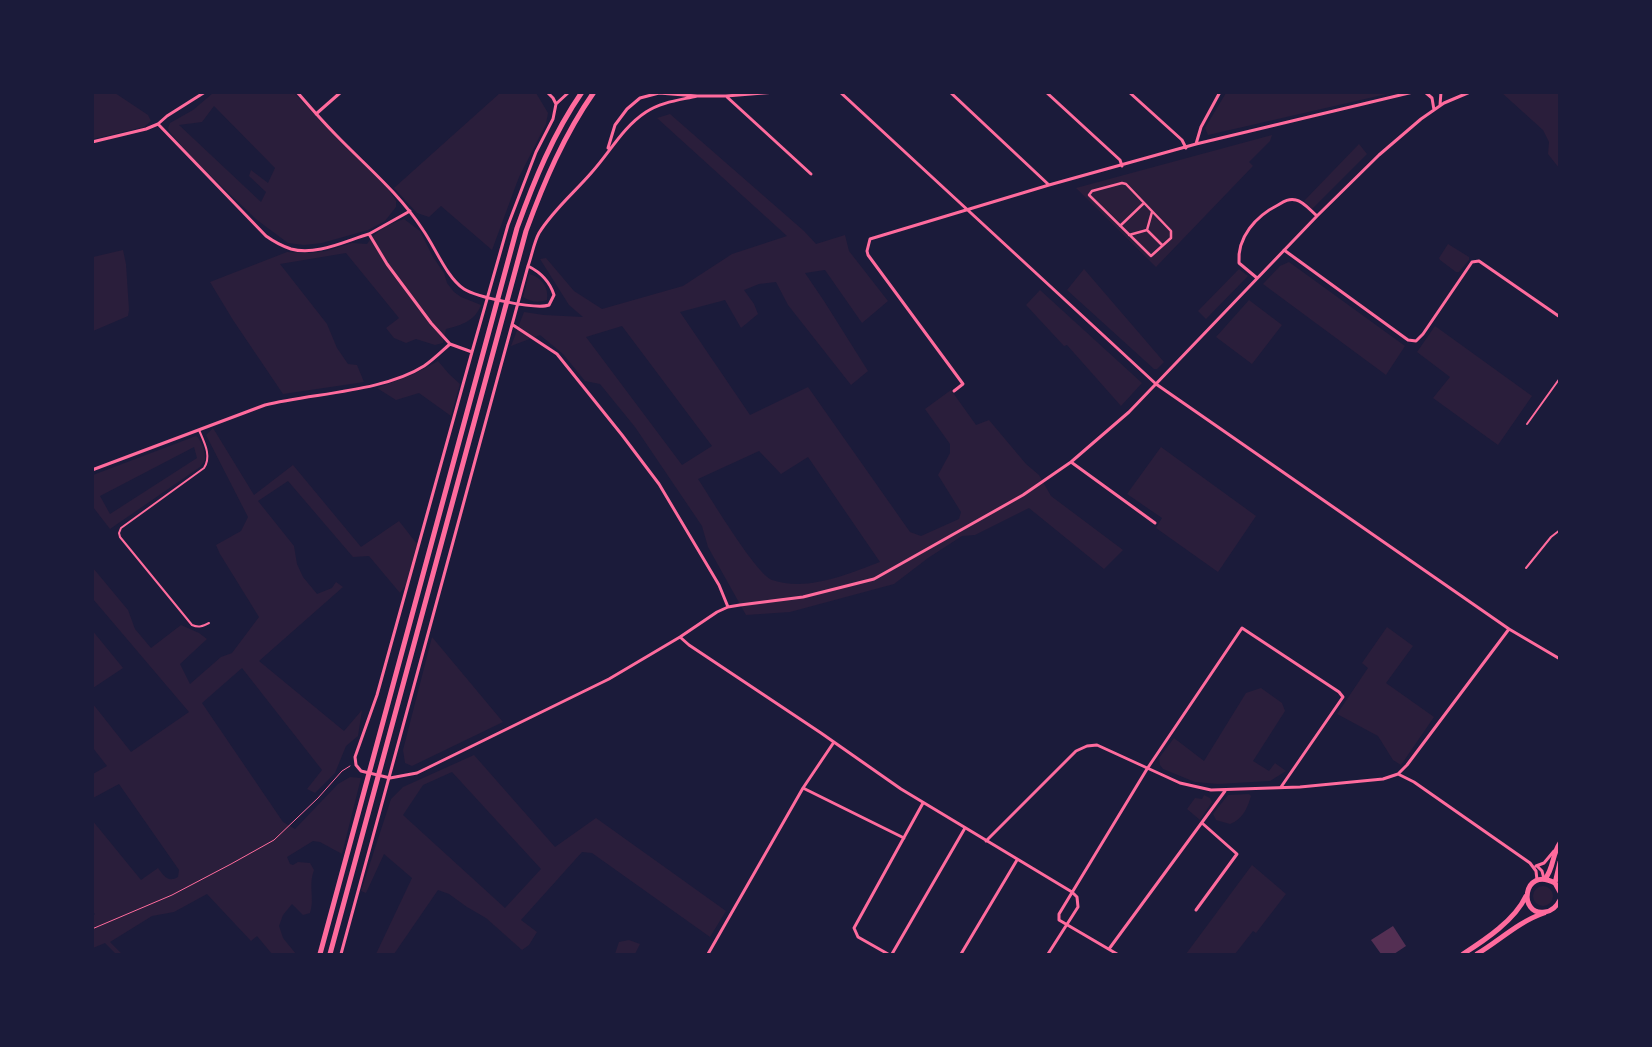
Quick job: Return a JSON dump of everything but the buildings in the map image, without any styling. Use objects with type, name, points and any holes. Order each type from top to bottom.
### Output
[{"type":"main road","points":[[320,954],[517,228],[531,189],[551,146],[582,92]]},
{"type":"main road","points":[[330,954],[526,231],[559,150],[594,92]]},
{"type":"main road","points":[[1545,879],[1550,872],[1556,849],[1560,843]]},
{"type":"main road","points":[[1555,883],[1560,862]]},
{"type":"main road","points":[[1463,954],[1491,934],[1510,917],[1522,904],[1529,888],[1537,880],[1545,879],[1555,883],[1560,892]]},
{"type":"main road","points":[[1527,893],[1528,903],[1532,908],[1536,911],[1546,912]]},
{"type":"main road","points":[[1477,954],[1502,939],[1525,921],[1556,907],[1560,900]]},
{"type":"street","points":[[92,142],[146,129],[158,124],[167,116],[194,101],[204,92]]},
{"type":"street","points":[[297,92],[316,114],[396,194],[423,230],[454,280],[464,289],[477,295],[538,308],[546,307],[552,302],[554,295],[551,287],[542,276],[528,266]]},
{"type":"street","points":[[316,114],[341,92]]},
{"type":"street","points":[[547,92],[556,104]]},
{"type":"street","points":[[569,92],[556,104],[553,119],[536,152],[508,225],[380,686],[357,750],[356,764],[361,771],[390,778],[416,773],[609,679],[680,637],[717,612],[728,607],[803,596],[874,579],[1023,495],[1071,462],[1129,412],[1317,216],[1384,150],[1434,110],[1453,98],[1470,92]]},
{"type":"street","points":[[608,151],[615,125],[627,109],[640,98],[658,93],[726,96],[776,92]]},
{"type":"street","points":[[840,92],[970,210],[978,221],[1156,384],[1509,629],[1560,659]]},
{"type":"street","points":[[950,92],[1049,185]]},
{"type":"street","points":[[1046,92],[1120,160],[1122,166]]},
{"type":"street","points":[[1129,92],[1182,140],[1186,148]]},
{"type":"street","points":[[1196,144],[1201,127],[1220,92]]},
{"type":"street","points":[[954,391],[963,384],[868,254],[867,246],[870,239],[1049,185],[1196,144],[1413,92]]},
{"type":"street","points":[[1425,92],[1432,98]]},
{"type":"street","points":[[1434,92],[1432,98],[1434,110]]},
{"type":"street","points":[[1440,92],[1440,106]]},
{"type":"street","points":[[341,954],[528,266],[539,234],[559,206],[593,171],[636,119],[648,110],[662,104],[697,96]]},
{"type":"street","points":[[726,96],[811,174]]},
{"type":"street","points":[[158,124],[266,236],[274,242],[291,249],[321,248],[369,234],[410,211]]},
{"type":"street","points":[[1124,183],[1152,212],[1171,231],[1170,238],[1151,256],[1089,195],[1090,192],[1124,183]]},
{"type":"street","points":[[1257,278],[1239,262],[1244,237],[1256,220],[1286,200],[1294,199],[1299,200],[1317,216]]},
{"type":"street","points":[[1120,226],[1144,203]]},
{"type":"street","points":[[1147,230],[1152,212]]},
{"type":"street","points":[[1129,235],[1147,230]]},
{"type":"street","points":[[1147,230],[1163,246]]},
{"type":"street","points":[[369,234],[387,264],[431,323],[450,344],[472,352]]},
{"type":"street","points":[[1284,250],[1408,340],[1416,341],[1423,334],[1472,262],[1479,261],[1560,318]]},
{"type":"street","points":[[513,324],[557,354],[633,449],[659,484],[719,585],[728,607]]},
{"type":"street","points":[[92,470],[265,405],[372,386],[396,379],[424,366],[450,344]]},
{"type":"street","points":[[1071,462],[1155,523]]},
{"type":"street","points":[[1117,954],[1066,925],[1059,920],[1059,914],[1147,769],[1242,628],[1339,692],[1343,697],[1281,787]]},
{"type":"street","points":[[986,841],[1076,751],[1087,746],[1097,745],[1147,769],[1195,788],[1225,791],[1300,787],[1383,779],[1398,774],[1433,731],[1509,629]]},
{"type":"street","points":[[680,637],[689,645],[923,803],[1072,892],[1077,898],[1078,907],[1048,954]]},
{"type":"street","points":[[708,954],[803,788],[834,742]]},
{"type":"street","points":[[1398,774],[1414,782],[1536,866],[1542,871],[1545,879]]},
{"type":"street","points":[[803,788],[904,838]]},
{"type":"street","points":[[1109,949],[1225,791]]},
{"type":"street","points":[[888,954],[858,937],[854,928],[923,803]]},
{"type":"street","points":[[1196,910],[1237,854],[1202,823]]},
{"type":"street","points":[[892,954],[965,828]]},
{"type":"street","points":[[1536,866],[1544,862],[1556,849]]},
{"type":"street","points":[[960,954],[1017,860]]},
{"type":"street","points":[[1530,863],[1536,871],[1537,880]]},
{"type":"lane","points":[[1527,424],[1560,378]]},
{"type":"lane","points":[[200,430],[207,449],[208,458],[204,468],[121,528],[119,533],[120,537],[192,625],[196,627],[209,624]]},
{"type":"lane","points":[[1526,568],[1551,537],[1560,530]]},
{"type":"path","points":[[92,930],[172,895],[274,840],[318,798],[342,771],[356,764]]},
{"type":"shaded area","points":[[93,92],[115,93],[148,115],[151,121],[144,127],[93,139]]},
{"type":"shaded area","points":[[213,93],[294,93],[389,190],[396,201],[396,207],[385,221],[368,230],[322,243],[304,245],[288,243],[257,220],[194,160],[169,131],[170,123],[193,110]],"holes":[[[214,106],[275,168],[268,183],[251,170],[249,176],[266,192],[261,202],[179,125],[202,122]]]},
{"type":"shaded area","points":[[500,93],[536,93],[548,113],[546,124],[519,177],[492,250],[441,206],[429,217],[417,213],[394,188]]},
{"type":"shaded area","points":[[1226,93],[1391,93],[1208,135],[1205,128]]},
{"type":"shaded area","points":[[1502,93],[1559,93],[1559,168],[1548,154],[1549,142],[1543,130]]},
{"type":"shaded area","points":[[670,114],[804,231],[816,244],[845,235],[849,251],[888,301],[862,323],[825,270],[805,273],[868,371],[851,385],[788,305],[776,282],[759,284],[744,290],[754,304],[758,314],[741,328],[725,300],[680,312],[750,415],[808,387],[910,532],[921,536],[959,519],[961,512],[938,475],[950,453],[950,444],[925,409],[951,390],[976,425],[989,420],[1026,464],[1039,475],[1051,496],[1123,550],[1104,569],[1029,508],[975,535],[962,536],[928,558],[894,584],[790,612],[746,615],[708,547],[702,526],[635,427],[600,384],[585,381],[563,354],[540,335],[511,346],[524,312],[583,317],[569,305],[540,259],[546,258],[574,291],[602,309],[683,286],[732,254],[787,236],[657,118]],"holes":[[[622,326],[712,446],[682,465],[586,337]],[[759,451],[781,474],[808,457],[880,562],[841,576],[813,583],[785,583],[772,580],[765,575],[745,550],[698,479]]]},
{"type":"shaded area","points":[[1272,135],[1270,141],[1249,162],[1253,166],[1156,267],[1076,188]]},
{"type":"shaded area","points":[[1359,144],[1367,154],[1312,209],[1304,201]]},
{"type":"shaded area","points":[[404,219],[420,231],[433,257],[444,273],[447,283],[454,292],[481,305],[475,315],[467,322],[446,329],[443,343],[435,345],[416,339],[406,343],[394,338],[386,328],[399,318],[346,253],[280,264],[327,324],[337,348],[348,364],[357,365],[364,382],[283,394],[210,282],[287,252],[311,253],[326,251],[352,243],[367,244],[383,228]]},
{"type":"shaded area","points":[[1448,244],[1469,257],[1469,260],[1459,272],[1456,272],[1439,258]]},
{"type":"shaded area","points":[[123,250],[126,264],[128,316],[93,331],[93,257]]},
{"type":"shaded area","points":[[1289,262],[1405,346],[1386,375],[1263,284],[1280,266]]},
{"type":"shaded area","points":[[1084,269],[1164,362],[1157,369],[1154,369],[1067,290]]},
{"type":"shaded area","points":[[1239,269],[1248,276],[1206,319],[1198,311]]},
{"type":"shaded area","points":[[529,274],[534,275],[544,284],[547,291],[547,300],[535,302],[523,297]]},
{"type":"shaded area","points":[[1040,290],[1142,383],[1121,406],[1067,345],[1064,346],[1026,305]]},
{"type":"shaded area","points":[[1249,300],[1282,325],[1252,364],[1216,337]]},
{"type":"shaded area","points":[[1435,326],[1532,396],[1498,445],[1433,398],[1450,377],[1417,352]]},
{"type":"shaded area","points":[[438,361],[460,384],[451,416],[419,393],[396,400],[377,388],[414,374]]},
{"type":"shaded area","points":[[213,428],[254,495],[293,465],[361,547],[399,521],[417,544],[406,585],[400,593],[369,556],[353,557],[288,481],[258,501],[294,546],[297,564],[303,577],[317,594],[332,588],[336,582],[343,587],[259,661],[344,731],[362,710],[358,736],[346,746],[335,773],[315,793],[307,789],[322,770],[242,668],[202,703],[283,822],[295,829],[338,784],[350,777],[361,778],[342,854],[320,842],[313,841],[287,857],[290,864],[293,865],[298,862],[310,863],[314,870],[310,913],[303,915],[292,904],[283,915],[279,926],[283,938],[296,954],[272,954],[257,936],[251,941],[207,894],[174,912],[152,916],[110,942],[122,954],[116,954],[105,943],[93,948],[93,916],[95,914],[92,911],[92,820],[141,880],[158,868],[164,876],[169,879],[175,879],[178,877],[179,870],[119,784],[93,798],[93,774],[107,766],[93,748],[93,704],[131,752],[189,712],[93,599],[93,568],[128,610],[135,629],[151,648],[181,625],[207,639],[180,664],[190,684],[221,657],[232,653],[259,617],[216,545],[241,531],[248,517],[206,435]]},
{"type":"shaded area","points":[[196,436],[205,454],[205,460],[200,467],[110,529],[93,507],[93,475]],"holes":[[[194,447],[197,458],[110,514],[100,496]]]},
{"type":"shaded area","points":[[1161,447],[1256,516],[1218,572],[1156,528],[1162,518],[1127,494]]},
{"type":"shaded area","points":[[1387,627],[1413,646],[1386,683],[1434,717],[1401,765],[1393,760],[1378,736],[1337,714],[1368,668],[1362,663]]},
{"type":"shaded area","points":[[92,630],[123,668],[93,688],[94,657]]},
{"type":"shaded area","points":[[432,637],[503,722],[412,766],[405,763],[403,750]]},
{"type":"shaded area","points":[[1261,688],[1282,703],[1285,711],[1253,761],[1269,771],[1275,763],[1286,771],[1270,781],[1218,784],[1195,782],[1163,769],[1159,758],[1174,738],[1204,761],[1246,693]]},
{"type":"shaded area","points":[[474,755],[555,847],[596,818],[726,911],[710,937],[592,853],[582,852],[521,920],[537,932],[529,945],[522,950],[486,918],[449,894],[438,890],[394,954],[376,954],[412,878],[384,854],[366,893],[361,891],[391,799],[403,787]],"holes":[[[452,772],[541,869],[505,908],[403,815],[423,785]]]},
{"type":"shaded area","points":[[1249,794],[1251,796],[1248,805],[1238,819],[1230,824],[1216,820],[1213,814],[1228,795]]},
{"type":"shaded area","points":[[1204,795],[1210,798],[1212,802],[1200,820],[1187,809],[1195,798],[1202,799]]},
{"type":"shaded area","points":[[1252,865],[1286,894],[1256,933],[1253,931],[1235,954],[1186,954]]},
{"type":"shaded area","points":[[1543,886],[1550,889],[1553,896],[1550,903],[1543,906],[1536,903],[1533,896],[1536,889]]},
{"type":"shaded area","points":[[629,940],[640,944],[635,954],[615,954],[619,942]]}]
